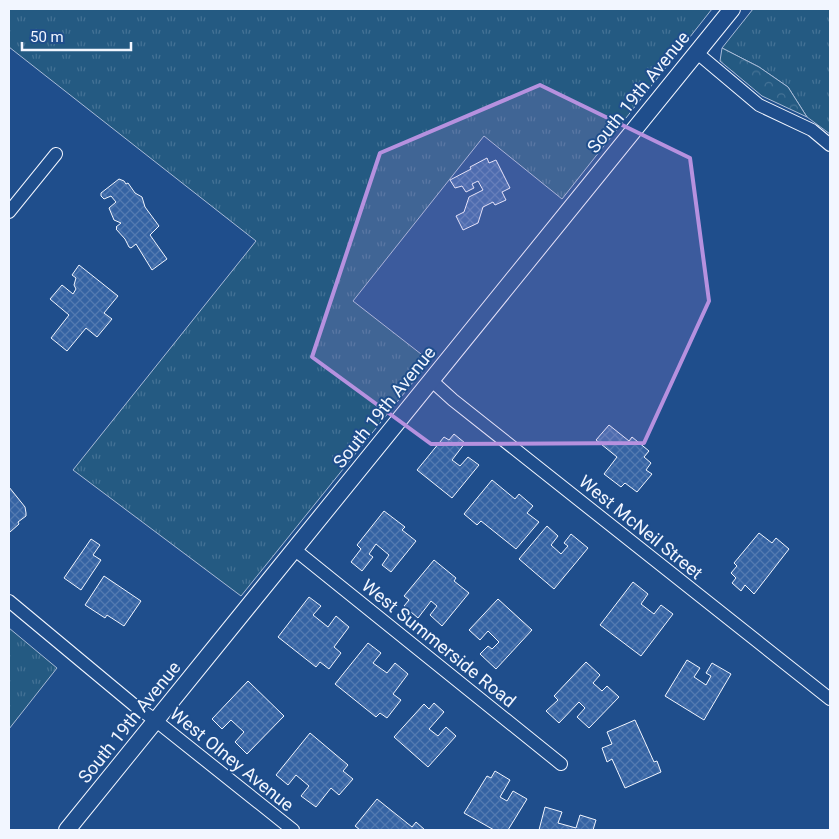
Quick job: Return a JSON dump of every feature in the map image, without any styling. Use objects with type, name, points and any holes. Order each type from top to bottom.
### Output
[{"type":"street","name":"South 19th Avenue","points":[[67,830],[732,9]]},
{"type":"street","points":[[696,52],[759,104],[812,130],[830,145]]},
{"type":"street","points":[[9,212],[56,154]]},
{"type":"street","name":"West McNeil Street","points":[[432,381],[460,406],[830,699]]},
{"type":"street","name":"West Summerside Road","points":[[294,549],[561,764]]},
{"type":"street","name":"West Olney Avenue","points":[[9,601],[99,676],[293,830]]},
{"type":"highlighted area","points":[[540,85],[690,158],[709,301],[644,443],[431,444],[312,357],[380,153]]},
{"type":"green space","points":[[9,9],[712,9],[562,199],[484,136],[353,301],[430,361],[241,596],[73,470],[256,241],[9,47]]},
{"type":"green space","points":[[753,9],[830,9],[830,134],[807,117],[788,87],[759,67],[722,48]]},
{"type":"green space","points":[[722,48],[759,67],[788,87],[807,117],[762,96],[720,61]]},
{"type":"green space","points":[[9,628],[57,668],[9,729]]},
{"type":"building","points":[[487,158],[489,163],[496,160],[510,188],[502,192],[506,200],[495,205],[493,202],[483,207],[478,223],[463,230],[456,216],[464,212],[469,197],[483,190],[478,181],[472,184],[474,188],[466,192],[462,186],[455,188],[450,180]]},
{"type":"building","points":[[119,179],[126,184],[128,183],[135,193],[142,197],[145,207],[159,226],[150,235],[167,259],[152,270],[136,244],[131,248],[129,247],[116,229],[121,223],[114,220],[109,208],[116,202],[111,196],[104,199],[101,196],[101,193]]},
{"type":"building","points":[[79,265],[118,296],[104,313],[112,319],[97,337],[86,328],[67,351],[51,338],[69,315],[50,299],[62,285],[73,294],[76,289],[74,285],[76,278],[72,275]]},
{"type":"building","points":[[609,425],[629,441],[632,437],[649,451],[644,457],[651,463],[646,470],[652,474],[637,492],[625,483],[621,487],[604,474],[617,457],[596,440]]},
{"type":"building","points":[[454,434],[465,443],[452,460],[460,466],[468,457],[479,465],[452,498],[417,470],[444,437],[449,440]]},
{"type":"building","points":[[492,480],[515,499],[519,494],[533,506],[527,513],[539,522],[516,549],[481,521],[477,525],[464,514]]},
{"type":"building","points":[[9,487],[25,507],[26,513],[26,516],[10,532],[9,530]]},
{"type":"building","points":[[384,511],[405,527],[402,530],[416,541],[391,572],[382,565],[389,555],[376,544],[369,554],[373,557],[362,571],[351,562],[361,549],[357,545]]},
{"type":"building","points":[[547,526],[558,536],[551,545],[561,554],[568,546],[564,543],[571,534],[588,548],[554,589],[519,559]]},
{"type":"building","points":[[759,533],[772,543],[776,538],[789,549],[754,594],[745,585],[741,591],[732,583],[736,578],[731,573],[737,566],[734,563]]},
{"type":"building","points":[[91,539],[100,545],[93,555],[101,560],[81,590],[64,578]]},
{"type":"building","points":[[434,560],[456,578],[454,581],[469,593],[442,626],[430,615],[437,606],[431,601],[418,618],[404,606],[409,600],[404,596]]},
{"type":"building","points":[[104,576],[141,601],[124,626],[107,615],[105,618],[85,605]]},
{"type":"building","points":[[633,582],[648,594],[641,604],[654,614],[661,605],[673,614],[641,656],[600,625]]},
{"type":"building","points":[[309,597],[321,606],[313,615],[328,627],[336,616],[349,627],[334,647],[341,653],[329,669],[320,662],[316,667],[278,637]]},
{"type":"building","points":[[498,599],[532,630],[496,669],[480,654],[488,646],[492,649],[499,642],[488,631],[480,640],[469,630]]},
{"type":"building","points":[[368,643],[381,653],[373,663],[387,673],[395,663],[408,674],[393,694],[401,700],[387,718],[380,713],[376,717],[335,684]]},
{"type":"building","points":[[687,660],[700,668],[694,677],[706,685],[711,676],[706,673],[712,663],[731,674],[704,720],[665,696]]},
{"type":"building","points":[[586,662],[600,675],[593,683],[602,691],[607,686],[619,697],[589,728],[577,717],[585,708],[579,702],[559,723],[546,711],[558,700],[554,696]]},
{"type":"building","points":[[248,681],[284,716],[247,754],[235,742],[244,732],[231,720],[222,729],[212,719]]},
{"type":"building","points":[[434,703],[444,712],[429,729],[438,736],[446,727],[456,736],[428,767],[394,737],[424,704],[429,709]]},
{"type":"building","points":[[635,720],[654,762],[657,761],[661,772],[625,788],[612,759],[607,762],[602,748],[612,744],[607,732]]},
{"type":"building","points":[[310,733],[348,765],[343,771],[353,779],[339,795],[331,788],[316,807],[301,796],[309,786],[296,775],[288,785],[276,775]]},
{"type":"building","points":[[495,771],[510,780],[500,797],[507,801],[513,791],[527,799],[508,830],[494,830],[464,813],[487,776],[491,778]]},
{"type":"building","points":[[377,799],[412,827],[416,822],[425,830],[360,830],[355,826]]},
{"type":"building","points":[[545,807],[562,812],[558,823],[576,828],[580,815],[596,820],[593,830],[539,830]]}]
